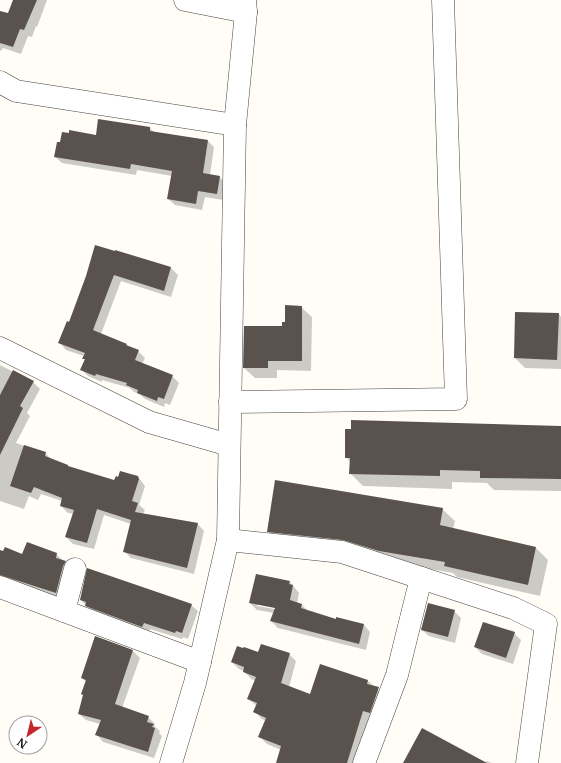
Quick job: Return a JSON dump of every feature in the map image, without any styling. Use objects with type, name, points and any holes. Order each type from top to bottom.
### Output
[{"type":"street","points":[[171,763],[195,683],[228,540],[236,125],[245,6],[185,0]]},
{"type":"street","points":[[230,402],[456,399],[443,0]]},
{"type":"street","points":[[0,82],[16,91],[236,125]]},
{"type":"street","points":[[0,348],[149,422],[229,445]]},
{"type":"street","points":[[228,540],[342,552],[513,608],[546,624],[527,763]]},
{"type":"street","points":[[64,610],[75,569]]},
{"type":"street","points":[[364,763],[397,675],[421,578]]},
{"type":"street","points":[[0,587],[200,662]]},
{"type":"building","points":[[13,0],[37,0],[24,30],[20,29],[13,47],[0,43],[0,11],[8,13]]},
{"type":"building","points":[[98,119],[150,127],[150,131],[208,140],[203,173],[220,176],[217,194],[198,191],[196,204],[167,199],[172,171],[131,164],[130,169],[54,157],[57,142],[60,142],[62,132],[69,133],[69,130],[96,135]]},
{"type":"building","points":[[95,245],[171,267],[164,291],[114,275],[93,330],[139,350],[135,360],[173,375],[164,399],[158,397],[157,401],[137,393],[138,390],[126,385],[127,383],[96,374],[95,376],[80,370],[85,359],[82,359],[85,353],[58,343],[67,321],[69,322],[86,276]]},
{"type":"building","points":[[285,305],[302,306],[302,361],[268,361],[268,368],[243,368],[244,326],[282,326],[282,322],[285,322]]},
{"type":"building","points":[[515,312],[559,313],[557,360],[514,358]]},
{"type":"building","points":[[13,370],[34,381],[20,406],[23,408],[0,455],[0,395]]},
{"type":"building","points":[[351,420],[561,426],[561,479],[480,478],[480,471],[440,470],[440,476],[349,474],[350,458],[345,458],[345,429],[351,429]]},
{"type":"building","points":[[24,445],[46,452],[45,456],[68,466],[114,480],[116,476],[118,477],[120,471],[138,476],[139,479],[132,501],[138,503],[135,512],[198,523],[187,568],[123,552],[131,520],[97,509],[87,543],[65,537],[74,510],[60,506],[62,498],[34,487],[31,493],[10,486]]},
{"type":"building","points":[[275,480],[443,508],[440,525],[536,547],[528,585],[444,566],[445,562],[379,551],[343,540],[267,532]]},
{"type":"building","points":[[27,542],[57,553],[56,558],[66,561],[63,566],[56,593],[0,575],[0,550],[3,551],[5,547],[22,554]]},
{"type":"building","points":[[87,568],[192,604],[182,633],[176,631],[175,633],[144,623],[142,627],[85,606],[86,602],[80,600]]},
{"type":"building","points":[[256,574],[290,581],[289,584],[293,585],[290,600],[302,604],[301,608],[336,619],[336,617],[364,624],[359,644],[270,621],[275,608],[249,603]]},
{"type":"building","points":[[428,603],[455,610],[448,637],[421,630]]},
{"type":"building","points":[[483,622],[515,632],[506,658],[474,647]]},
{"type":"building","points":[[95,636],[133,650],[115,704],[149,716],[147,722],[154,724],[152,727],[155,728],[148,752],[95,735],[101,720],[78,714],[83,695],[81,694],[86,680],[81,678]]},
{"type":"building","points":[[261,644],[290,653],[281,683],[310,694],[320,664],[368,680],[367,684],[379,687],[370,713],[363,711],[347,763],[276,763],[281,746],[258,737],[266,718],[253,712],[257,703],[247,699],[256,677],[243,672],[244,667],[231,662],[237,646],[258,652]]},
{"type":"building","points":[[422,728],[487,763],[403,763]]}]
